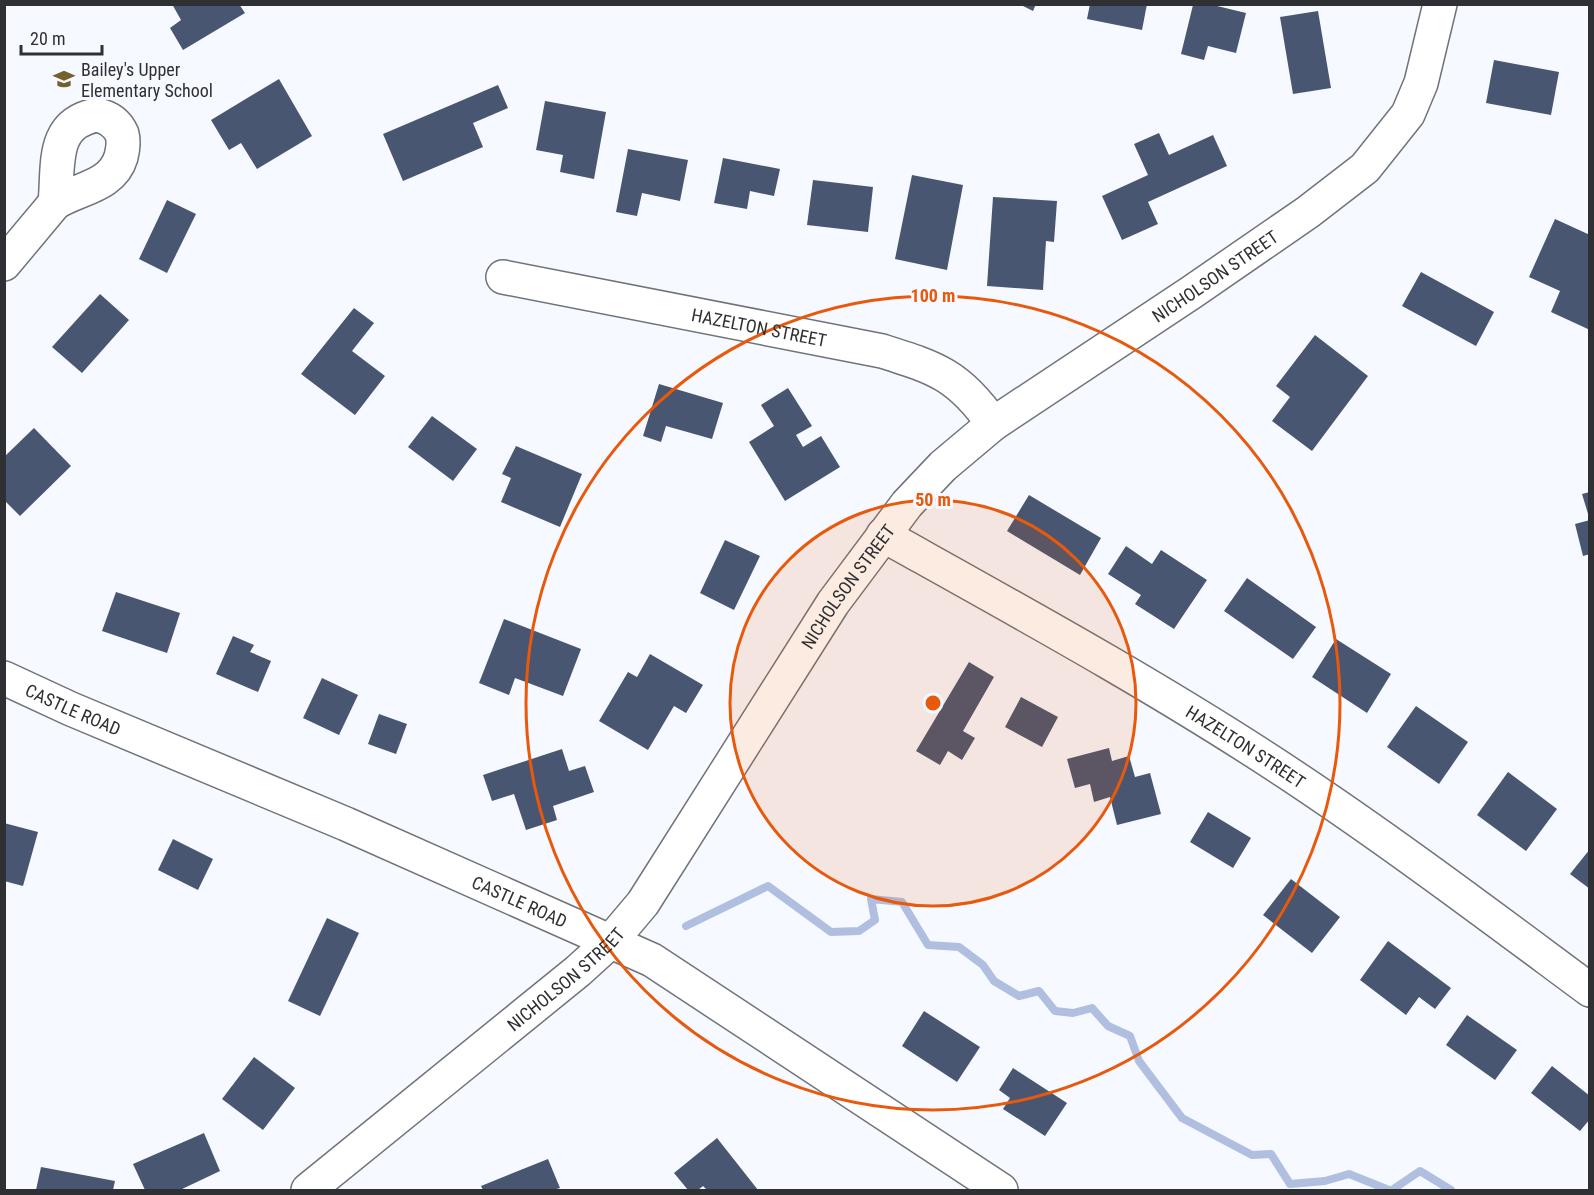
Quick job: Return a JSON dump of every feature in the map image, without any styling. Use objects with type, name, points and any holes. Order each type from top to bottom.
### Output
[{"type":"street","name":"NICHOLSON STREET","points":[[308,1191],[578,971],[611,941],[643,903],[833,603],[907,504],[943,466],[993,424],[1192,292],[1365,168],[1408,114],[1421,83],[1440,4]]},
{"type":"street","points":[[4,264],[55,202]]},
{"type":"street","name":"HAZELTON STREET","points":[[503,277],[882,351],[925,364],[956,381],[976,399],[993,424]]},
{"type":"street","name":"HAZELTON STREET","points":[[883,535],[1061,634],[1286,772],[1409,854],[1590,990]]},
{"type":"street","name":"CASTLE ROAD","points":[[4,678],[70,709],[346,824],[652,960],[1001,1191]]},
{"type":"building","points":[[172,4],[239,4],[245,13],[183,50],[170,28],[181,20]]},
{"type":"building","points":[[1019,4],[1036,4],[1033,11]]},
{"type":"building","points":[[1090,4],[1147,4],[1142,30],[1087,19]]},
{"type":"building","points":[[1193,5],[1213,5],[1246,13],[1236,53],[1208,46],[1204,60],[1181,54]]},
{"type":"building","points":[[1318,11],[1331,88],[1293,94],[1280,17]]},
{"type":"building","points":[[1494,60],[1559,72],[1551,115],[1486,103]]},
{"type":"building","points":[[279,79],[312,136],[257,169],[241,143],[229,150],[211,120]]},
{"type":"building","points":[[498,85],[508,108],[473,123],[483,147],[403,181],[383,134]]},
{"type":"building","points":[[545,101],[606,112],[594,179],[560,172],[563,155],[536,150]]},
{"type":"building","points":[[1159,133],[1169,155],[1213,135],[1227,166],[1148,202],[1158,224],[1122,240],[1102,196],[1148,175],[1134,144]]},
{"type":"building","points":[[628,149],[688,160],[680,201],[642,193],[637,216],[616,212]]},
{"type":"building","points":[[723,158],[780,169],[774,196],[750,191],[747,209],[714,203]]},
{"type":"building","points":[[912,175],[963,185],[947,270],[895,259]]},
{"type":"building","points":[[813,180],[873,187],[868,232],[807,225]]},
{"type":"building","points":[[993,197],[1057,201],[1054,242],[1046,241],[1043,290],[987,286]]},
{"type":"building","points":[[167,200],[196,214],[167,273],[139,259]]},
{"type":"building","points":[[1555,219],[1590,235],[1590,330],[1551,312],[1560,291],[1529,277]]},
{"type":"building","points":[[1421,272],[1494,312],[1476,346],[1402,306]]},
{"type":"building","points":[[100,294],[129,320],[82,373],[52,347]]},
{"type":"building","points":[[354,308],[374,323],[352,351],[385,376],[355,415],[301,374]]},
{"type":"building","points":[[1315,335],[1368,376],[1312,451],[1272,421],[1290,397],[1276,386]]},
{"type":"building","points":[[659,384],[723,403],[712,439],[666,426],[661,442],[643,436]]},
{"type":"building","points":[[788,388],[812,426],[796,435],[803,447],[821,436],[840,467],[785,501],[749,442],[774,426],[761,405]]},
{"type":"building","points":[[432,416],[477,449],[453,481],[408,447]]},
{"type":"building","points":[[34,428],[71,466],[20,516],[4,500],[4,457]]},
{"type":"building","points":[[516,446],[582,474],[560,527],[501,502],[511,478],[502,474]]},
{"type":"building","points":[[1590,492],[1590,517],[1589,517],[1582,494]]},
{"type":"building","points":[[1029,495],[1101,538],[1080,575],[1007,531]]},
{"type":"building","points":[[1590,520],[1590,554],[1583,556],[1575,524]]},
{"type":"building","points":[[725,540],[760,556],[734,610],[700,593]]},
{"type":"building","points":[[1126,546],[1152,564],[1161,550],[1207,580],[1174,629],[1135,604],[1141,595],[1108,574]]},
{"type":"building","points":[[1247,578],[1316,627],[1293,659],[1224,611]]},
{"type":"building","points":[[116,592],[180,613],[167,653],[102,631]]},
{"type":"building","points":[[504,619],[581,649],[563,696],[515,678],[509,695],[479,683]]},
{"type":"building","points":[[233,636],[254,645],[250,652],[271,661],[258,692],[216,674]]},
{"type":"building","points":[[1336,639],[1391,674],[1367,713],[1312,677]]},
{"type":"building","points":[[650,654],[703,685],[686,713],[674,706],[648,750],[599,721],[628,672],[637,677]]},
{"type":"building","points":[[969,662],[994,677],[963,731],[975,738],[962,760],[948,751],[940,765],[916,751]]},
{"type":"building","points":[[322,678],[358,695],[339,735],[303,718]]},
{"type":"building","points":[[1021,697],[1058,717],[1042,747],[1005,727]]},
{"type":"building","points":[[1416,706],[1468,742],[1439,784],[1387,747]]},
{"type":"building","points":[[379,714],[407,724],[396,754],[368,744]]},
{"type":"building","points":[[1109,748],[1112,761],[1129,756],[1135,777],[1150,773],[1161,814],[1117,825],[1110,797],[1094,802],[1090,784],[1075,788],[1067,759]]},
{"type":"building","points":[[562,749],[569,771],[585,766],[594,792],[553,806],[557,820],[526,830],[514,794],[492,801],[483,775]]},
{"type":"building","points":[[1508,772],[1557,809],[1526,851],[1477,815]]},
{"type":"building","points":[[1208,812],[1251,838],[1233,868],[1190,842]]},
{"type":"building","points":[[4,823],[38,832],[23,886],[4,881]]},
{"type":"building","points":[[173,839],[213,859],[198,890],[158,870]]},
{"type":"building","points":[[1590,849],[1590,889],[1570,874]]},
{"type":"building","points":[[1291,879],[1340,917],[1312,953],[1263,915]]},
{"type":"building","points":[[327,918],[359,933],[320,1016],[288,1001]]},
{"type":"building","points":[[1388,941],[1451,988],[1435,1009],[1419,997],[1406,1015],[1360,980]]},
{"type":"building","points":[[924,1011],[980,1047],[957,1082],[902,1046]]},
{"type":"building","points":[[1467,1015],[1517,1050],[1495,1080],[1446,1045]]},
{"type":"building","points":[[254,1057],[295,1088],[263,1130],[222,1099]]},
{"type":"building","points":[[1552,1066],[1590,1096],[1590,1119],[1580,1131],[1531,1093]]},
{"type":"building","points":[[1013,1068],[1067,1103],[1045,1136],[1003,1109],[1010,1098],[999,1090]]},
{"type":"building","points":[[204,1133],[220,1171],[180,1190],[145,1190],[133,1164]]},
{"type":"building","points":[[717,1138],[758,1190],[707,1190],[703,1186],[698,1190],[688,1190],[674,1173]]},
{"type":"building","points":[[548,1159],[560,1188],[553,1190],[483,1190],[481,1186]]},
{"type":"building","points":[[41,1167],[115,1181],[113,1190],[36,1190]]},
{"type":"waterway","points":[[686,926],[768,886],[831,932],[859,931],[875,920],[871,899],[902,902],[928,945],[959,947],[983,965],[994,981],[1019,996],[1039,991],[1055,1011],[1073,1013],[1092,1008],[1108,1026],[1130,1036],[1139,1061],[1182,1118],[1252,1155],[1271,1154],[1290,1184],[1325,1181],[1349,1174],[1389,1190]]},
{"type":"waterway","points":[[1392,1190],[1420,1171],[1451,1190]]},
{"type":"place","name":"Bailey's Upper Elementary School","points":[[64,79]]}]
